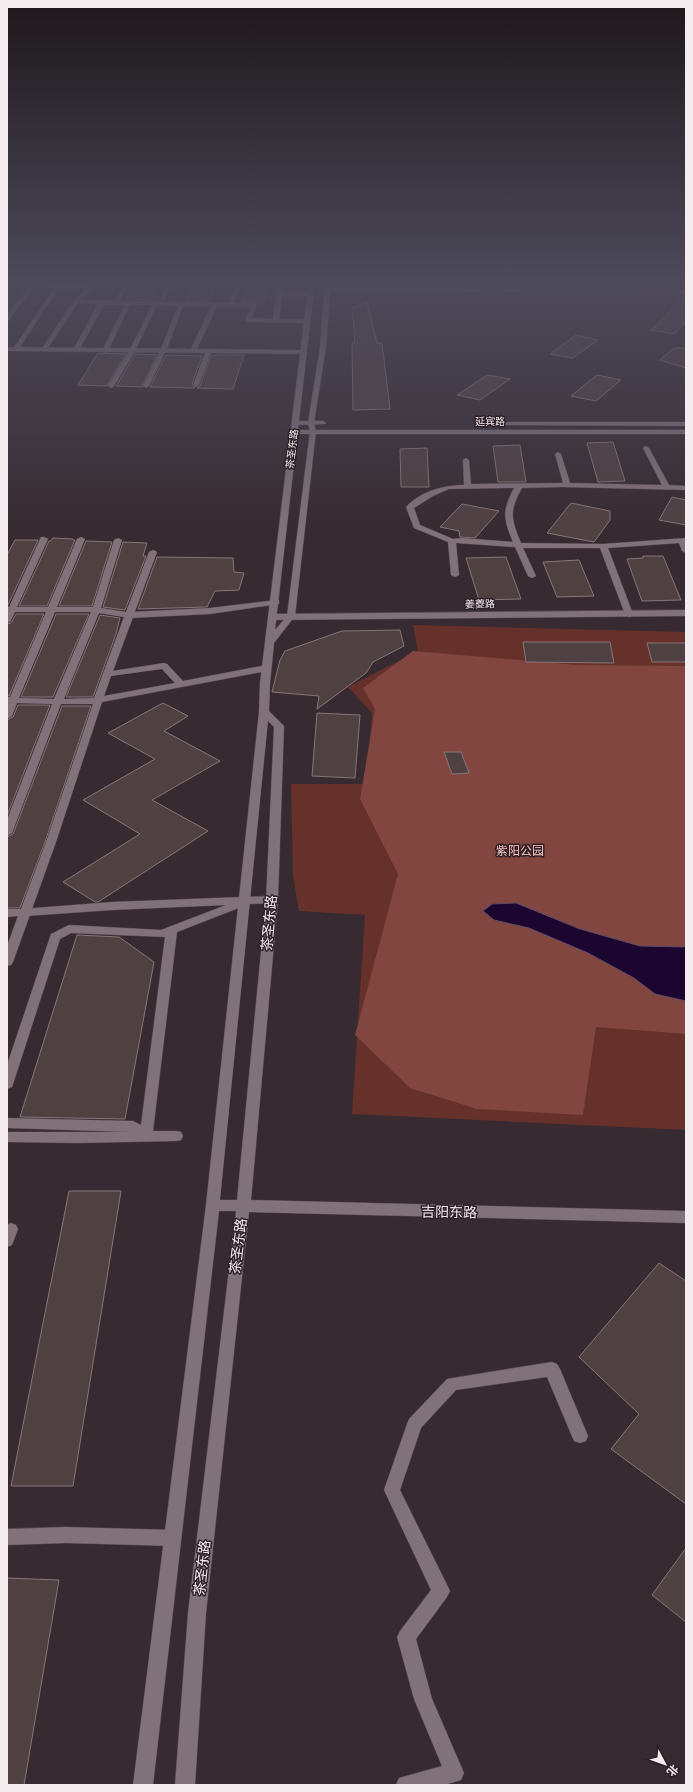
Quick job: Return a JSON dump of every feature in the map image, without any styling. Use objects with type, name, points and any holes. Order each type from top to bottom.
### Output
[{"type":"main road","points":[[111,386],[124,365]]},
{"type":"main road","points":[[146,386],[156,365]]},
{"type":"main road","points":[[196,385],[204,365]]},
{"type":"main road","name":"茶圣东路","points":[[143,1785],[213,1205],[245,902],[267,668],[276,602],[302,365]]},
{"type":"main road","name":"茶圣东路","points":[[291,616],[312,427],[321,365]]},
{"type":"main road","name":"延宾路","points":[[295,423],[312,427],[686,432]]},
{"type":"main road","name":"延宾路","points":[[294,432],[334,423]]},
{"type":"main road","name":"延宾路","points":[[498,424],[686,424]]},
{"type":"main road","points":[[646,448],[667,488]]},
{"type":"main road","points":[[558,454],[567,485]]},
{"type":"main road","points":[[466,460],[468,487]]},
{"type":"main road","points":[[686,488],[567,485],[448,487],[430,494],[410,507],[417,526],[452,541],[462,540],[519,545],[603,546],[684,540],[686,551]]},
{"type":"main road","points":[[519,486],[508,507],[512,536],[519,545],[532,576]]},
{"type":"main road","points":[[7,620],[10,609],[44,539]]},
{"type":"main road","points":[[7,716],[11,700],[52,610],[81,539]]},
{"type":"main road","points":[[7,833],[58,701],[96,610],[118,540]]},
{"type":"main road","points":[[452,541],[455,575]]},
{"type":"main road","points":[[603,546],[629,614]]},
{"type":"main road","points":[[7,962],[52,842],[107,674],[153,552]]},
{"type":"main road","points":[[10,609],[96,610],[130,615],[210,611],[276,602]]},
{"type":"main road","name":"姜夔路","points":[[274,617],[686,613]]},
{"type":"main road","points":[[271,640],[291,616]]},
{"type":"main road","points":[[107,674],[164,666],[181,684]]},
{"type":"main road","points":[[11,700],[82,702],[99,700],[267,668]]},
{"type":"main road","name":"茶圣东路","points":[[185,1785],[197,1613],[243,1207],[272,900],[279,726],[264,712]]},
{"type":"main road","points":[[7,913],[112,906],[272,900]]},
{"type":"main road","points":[[7,1084],[55,937],[69,929],[162,934],[245,902]]},
{"type":"main road","points":[[146,1136],[172,930]]},
{"type":"main road","points":[[7,1123],[133,1126],[146,1136]]},
{"type":"main road","points":[[7,1137],[78,1138],[176,1136]]},
{"type":"main road","name":"吉阳东路","points":[[213,1205],[243,1207],[686,1217]]},
{"type":"main road","points":[[406,1785],[454,1773],[423,1699],[406,1637],[441,1591],[392,1490],[415,1424],[452,1384],[552,1369],[580,1436]]},
{"type":"main road","points":[[7,1537],[66,1535],[173,1538]]},
{"type":"green space","name":"紫阳公园","points":[[413,625],[686,632],[686,1130],[352,1114],[365,915],[299,911],[293,876],[291,784],[367,784],[372,713],[348,687],[418,651]]},
{"type":"green space","name":"紫阳公园","points":[[413,651],[577,665],[686,666],[686,1034],[596,1027],[583,1115],[477,1109],[410,1088],[355,1035],[398,874],[360,799],[375,709],[363,688]]},
{"type":"shaded area","points":[[516,903],[580,929],[640,946],[686,946],[686,1001],[655,994],[634,978],[588,953],[529,928],[494,920],[483,911],[492,904]]},
{"type":"building","points":[[91,365],[120,365],[107,386],[78,385]]},
{"type":"building","points":[[129,365],[152,365],[142,387],[116,386]]},
{"type":"building","points":[[161,365],[199,365],[192,384],[195,388],[150,387]]},
{"type":"building","points":[[208,365],[241,365],[233,389],[197,388],[200,386]]},
{"type":"building","points":[[352,365],[385,365],[390,409],[353,410]]},
{"type":"building","points":[[675,365],[686,365],[686,368]]},
{"type":"building","points":[[487,375],[510,379],[480,400],[457,395]]},
{"type":"building","points":[[597,375],[621,380],[596,401],[571,396]]},
{"type":"building","points":[[613,442],[625,481],[598,482],[587,443]]},
{"type":"building","points":[[520,445],[526,482],[498,482],[493,446]]},
{"type":"building","points":[[427,448],[429,487],[401,487],[400,449]]},
{"type":"building","points":[[672,497],[686,500],[686,525],[659,520]]},
{"type":"building","points":[[571,503],[610,511],[610,520],[594,542],[547,533]]},
{"type":"building","points":[[462,504],[499,511],[475,538],[460,537],[459,531],[440,527]]},
{"type":"building","points":[[53,538],[75,540],[47,606],[19,606],[49,541]]},
{"type":"building","points":[[15,540],[38,540],[7,605],[7,555]]},
{"type":"building","points":[[86,541],[112,542],[92,606],[59,606]]},
{"type":"building","points":[[123,542],[147,543],[143,556],[146,556],[125,610],[103,607]]},
{"type":"building","points":[[643,556],[663,556],[681,600],[642,601],[627,559],[643,558]]},
{"type":"building","points":[[157,557],[233,558],[234,572],[244,573],[239,590],[215,591],[207,607],[138,609]]},
{"type":"building","points":[[506,557],[521,599],[479,600],[466,558]]},
{"type":"building","points":[[579,560],[594,596],[557,597],[543,562]]},
{"type":"building","points":[[16,614],[44,614],[9,696],[7,696],[7,624],[11,623]]},
{"type":"building","points":[[56,614],[89,614],[53,697],[21,697]]},
{"type":"building","points":[[100,615],[120,618],[116,634],[93,697],[66,697]]},
{"type":"building","points":[[400,630],[404,646],[373,662],[366,673],[317,709],[319,696],[272,692],[280,660],[285,651],[342,631]]},
{"type":"building","points":[[523,642],[610,642],[614,663],[526,662]]},
{"type":"building","points":[[647,643],[686,643],[686,662],[652,662]]},
{"type":"building","points":[[163,703],[188,716],[164,731],[220,761],[152,800],[208,831],[98,902],[95,902],[63,882],[140,834],[83,800],[155,759],[108,733]]},
{"type":"building","points":[[18,705],[50,705],[7,816],[7,720],[13,717]]},
{"type":"building","points":[[62,706],[91,706],[45,842],[20,908],[7,908],[7,837],[13,834]]},
{"type":"building","points":[[317,713],[360,715],[355,778],[312,776]]},
{"type":"building","points":[[444,752],[461,752],[469,773],[452,774]]},
{"type":"building","points":[[77,935],[119,937],[154,962],[125,1119],[20,1117]]},
{"type":"building","points":[[69,1191],[121,1191],[73,1486],[11,1486]]},
{"type":"building","points":[[659,1263],[686,1281],[686,1504],[611,1449],[639,1414],[579,1357]]},
{"type":"building","points":[[686,1548],[686,1622],[652,1595]]},
{"type":"building","points":[[7,1578],[59,1580],[24,1785],[7,1785]]}]
